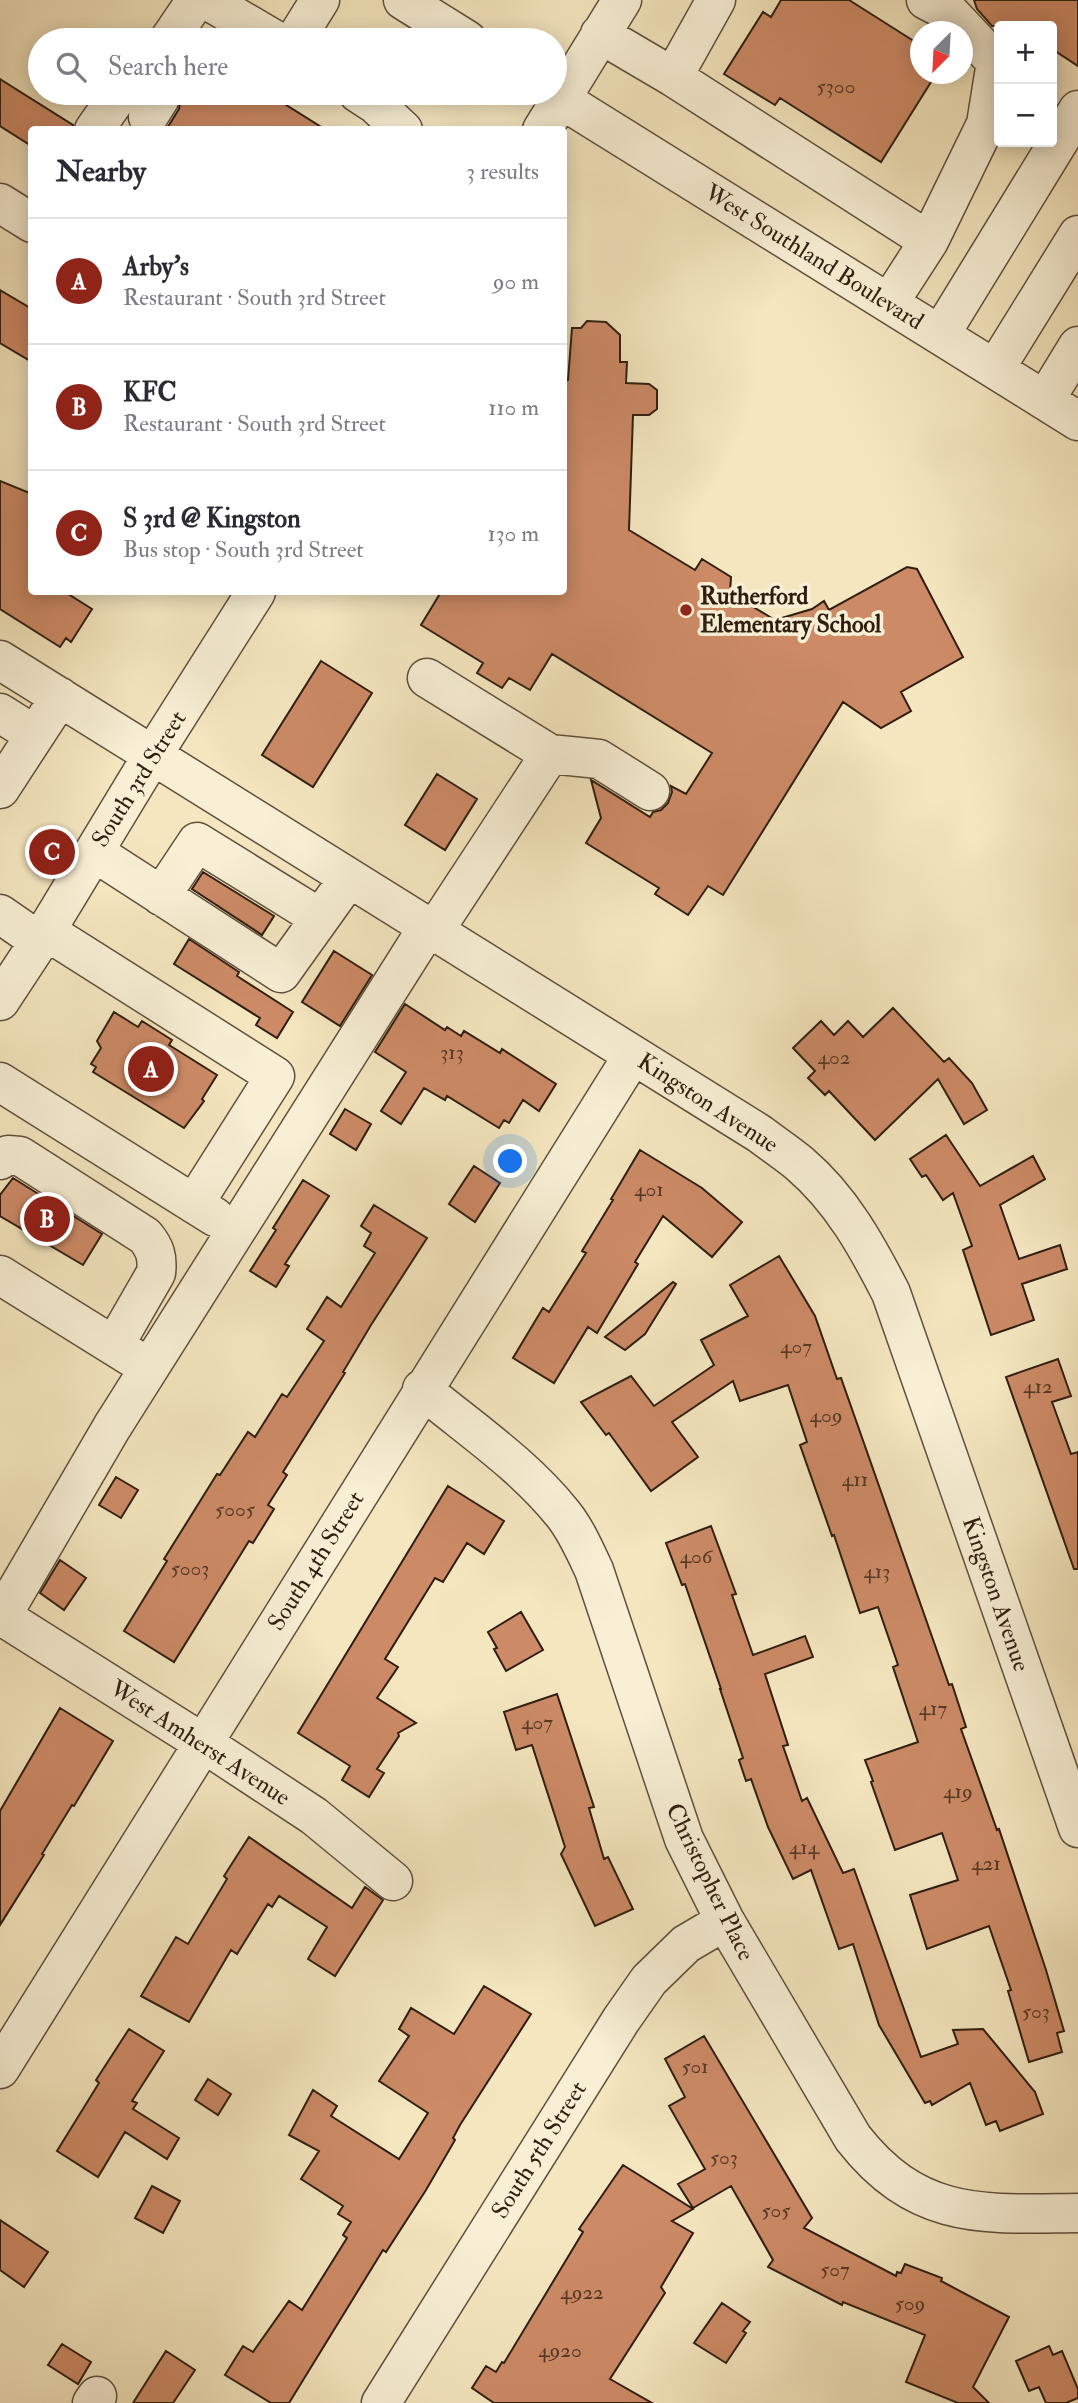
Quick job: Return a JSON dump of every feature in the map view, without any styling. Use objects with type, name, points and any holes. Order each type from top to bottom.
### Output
[{"type":"street","points":[[177,28],[196,0]]},
{"type":"street","points":[[207,0],[255,28]]},
{"type":"street","points":[[302,28],[320,0]]},
{"type":"street","points":[[403,0],[448,28]]},
{"type":"street","points":[[567,83],[622,0]]},
{"type":"street","points":[[673,77],[716,0]]},
{"type":"street","points":[[889,303],[929,241],[986,124],[996,62],[949,12],[926,0]]},
{"type":"street","points":[[600,34],[673,77],[929,241]]},
{"type":"street","points":[[101,126],[138,105]]},
{"type":"street","points":[[376,105],[399,126]]},
{"type":"street","name":"West Southland Boulevard","points":[[551,107],[889,303],[1078,421]]},
{"type":"street","points":[[940,335],[1078,110]]},
{"type":"street","points":[[0,203],[28,220]]},
{"type":"street","points":[[995,369],[1078,235]]},
{"type":"street","points":[[1045,400],[1078,346]]},
{"type":"street","name":"South 3rd Street","points":[[0,1001],[254,595]]},
{"type":"street","name":"Kingston Avenue","points":[[0,660],[760,1134],[801,1164],[836,1201],[864,1241],[891,1293],[1078,1828]]},
{"type":"street","points":[[427,678],[550,754],[599,758],[650,791]]},
{"type":"street","points":[[0,789],[60,697]]},
{"type":"street","points":[[0,713],[35,735]]},
{"type":"street","points":[[1,1617],[112,1427],[236,1231],[431,929],[550,754]]},
{"type":"street","points":[[161,896],[197,842],[320,918]]},
{"type":"street","points":[[94,852],[281,973],[349,878]]},
{"type":"street","points":[[0,914],[43,936],[275,1076],[194,1205]]},
{"type":"street","name":"South 4th Street","points":[[0,2069],[422,1389],[633,1055]]},
{"type":"street","points":[[0,1082],[236,1231]]},
{"type":"street","points":[[7,1151],[145,1236],[153,1246],[158,1259],[156,1273],[114,1346]]},
{"type":"street","points":[[0,1275],[149,1369]]},
{"type":"street","name":"Christopher Place","points":[[422,1389],[539,1486],[576,1533],[594,1570],[684,1839],[725,1921],[853,2138],[869,2159],[888,2176],[932,2202],[957,2209],[1002,2214],[1078,2213]]},
{"type":"street","name":"West Amherst Avenue","points":[[1,1617],[314,1816],[393,1881]]},
{"type":"street","name":"South 5th Street","points":[[381,2403],[621,2020],[649,1980],[686,1944],[725,1921]]},
{"type":"building","points":[[781,0],[849,0],[910,39],[910,84],[930,84],[881,162],[780,98],[775,105],[724,74],[763,12],[771,17]]},
{"type":"building","points":[[974,0],[1078,0],[1078,66],[1057,52],[1057,21],[994,21],[992,26],[977,9]]},
{"type":"building","points":[[0,79],[28,97],[28,105],[41,105],[73,125],[28,126],[28,144],[0,126]]},
{"type":"building","points":[[180,105],[286,105],[320,126],[168,126]]},
{"type":"building","points":[[0,290],[28,307],[28,360],[0,343]]},
{"type":"building","name":"Rutherford Elementary School","points":[[587,321],[606,322],[620,335],[620,362],[627,362],[626,383],[649,384],[657,390],[657,409],[649,415],[633,415],[629,530],[695,570],[702,559],[731,577],[730,593],[775,620],[812,609],[824,601],[829,610],[907,567],[917,569],[963,657],[901,692],[911,711],[881,728],[843,702],[723,895],[708,886],[688,915],[655,894],[659,888],[586,843],[601,818],[591,780],[650,817],[653,812],[661,810],[668,803],[671,786],[686,794],[712,753],[552,654],[530,690],[509,678],[502,688],[477,673],[483,663],[421,625],[439,595],[567,595],[567,380],[572,328],[581,328]]},
{"type":"building","points":[[0,481],[28,492],[28,595],[70,595],[92,609],[71,642],[66,638],[60,647],[0,609]]},
{"type":"building","points":[[321,661],[372,693],[313,787],[262,755]]},
{"type":"building","points":[[437,774],[477,799],[445,850],[405,825]]},
{"type":"building","points":[[203,872],[274,916],[262,935],[192,889]]},
{"type":"building","points":[[189,939],[239,972],[237,976],[293,1012],[277,1038],[256,1025],[260,1018],[174,964]]},
{"type":"building","points":[[334,951],[372,975],[340,1026],[302,1002]]},
{"type":"building","points":[[405,1004],[445,1030],[447,1027],[461,1036],[464,1031],[500,1053],[502,1049],[556,1084],[539,1111],[523,1100],[509,1123],[504,1120],[499,1128],[447,1096],[445,1100],[424,1088],[401,1124],[381,1111],[406,1072],[375,1052]]},
{"type":"building","points":[[893,1008],[944,1062],[949,1058],[972,1083],[987,1110],[964,1124],[938,1079],[875,1140],[829,1091],[825,1095],[808,1078],[815,1071],[793,1048],[821,1021],[834,1035],[848,1021],[863,1037]]},
{"type":"building","points":[[114,1012],[138,1027],[142,1021],[172,1040],[169,1045],[217,1075],[202,1099],[204,1101],[184,1128],[93,1072],[96,1067],[91,1064],[101,1048],[97,1041]]},
{"type":"building","points":[[345,1109],[371,1124],[356,1150],[330,1134]]},
{"type":"building","points":[[946,1135],[980,1186],[1033,1156],[1045,1179],[1000,1205],[1019,1259],[1060,1245],[1067,1269],[1022,1284],[1034,1320],[991,1335],[963,1250],[972,1246],[953,1193],[943,1200],[926,1175],[922,1177],[910,1159]]},
{"type":"building","points":[[640,1150],[702,1188],[742,1222],[712,1257],[663,1216],[597,1333],[588,1327],[554,1383],[513,1358],[543,1308],[549,1312],[586,1253],[582,1251]]},
{"type":"building","points":[[474,1166],[500,1183],[475,1222],[449,1204]]},
{"type":"building","points":[[13,1178],[102,1234],[83,1265],[0,1216],[0,1195]]},
{"type":"building","points":[[303,1180],[329,1196],[285,1264],[289,1266],[276,1287],[250,1271]]},
{"type":"building","points":[[374,1205],[427,1238],[283,1472],[287,1475],[268,1505],[274,1509],[253,1543],[249,1541],[174,1662],[124,1631],[167,1561],[164,1559],[217,1474],[220,1475],[248,1432],[255,1437],[282,1394],[287,1397],[324,1341],[307,1329],[327,1297],[341,1307],[375,1253],[364,1246],[371,1233],[361,1226]]},
{"type":"building","points":[[779,1256],[815,1316],[837,1379],[841,1378],[949,1685],[952,1684],[966,1727],[961,1729],[997,1830],[999,1829],[1046,1970],[1064,2031],[1057,2033],[1062,2052],[1029,2062],[1008,1991],[1011,1990],[989,1926],[927,1949],[910,1895],[958,1880],[942,1833],[895,1850],[871,1782],[873,1781],[865,1760],[918,1742],[893,1667],[898,1665],[878,1607],[860,1613],[800,1445],[807,1442],[788,1385],[740,1401],[733,1381],[672,1422],[698,1457],[651,1491],[609,1433],[606,1435],[581,1402],[631,1376],[654,1406],[714,1365],[701,1340],[748,1316],[730,1285]]},
{"type":"building","points":[[673,1282],[676,1284],[645,1334],[625,1350],[605,1337]]},
{"type":"building","points":[[1058,1359],[1071,1396],[1052,1402],[1071,1454],[1078,1452],[1078,1569],[1074,1569],[1006,1377]]},
{"type":"building","points":[[116,1477],[138,1490],[121,1518],[99,1505]]},
{"type":"building","points":[[448,1486],[504,1521],[484,1554],[467,1543],[443,1582],[435,1578],[385,1659],[398,1667],[377,1698],[416,1723],[398,1733],[399,1736],[377,1769],[384,1773],[369,1797],[342,1780],[350,1766],[298,1733]]},
{"type":"building","points":[[711,1526],[736,1594],[732,1595],[753,1655],[805,1636],[813,1657],[765,1674],[788,1745],[783,1746],[802,1801],[807,1798],[843,1873],[854,1869],[921,2057],[958,2044],[953,2030],[983,2029],[1035,2092],[1043,2114],[1000,2131],[996,2121],[986,2125],[970,2083],[932,2105],[930,2101],[925,2103],[879,2025],[853,1944],[839,1949],[811,1870],[793,1879],[768,1827],[751,1779],[746,1781],[739,1760],[743,1758],[721,1689],[685,1584],[682,1585],[666,1543]]},
{"type":"building","points":[[60,1560],[86,1578],[64,1610],[40,1593]]},
{"type":"building","points":[[521,1612],[543,1650],[506,1671],[488,1632]]},
{"type":"building","points":[[557,1694],[594,1807],[589,1808],[604,1859],[608,1857],[633,1909],[595,1926],[561,1854],[565,1847],[532,1745],[516,1750],[504,1712]]},
{"type":"building","points":[[60,1708],[113,1741],[0,1925],[0,1811]]},
{"type":"building","points":[[249,1837],[352,1908],[365,1887],[383,1900],[335,1976],[308,1959],[327,1927],[279,1896],[272,1907],[268,1904],[237,1954],[231,1950],[189,2022],[141,1996],[176,1937],[188,1944],[227,1879],[224,1876]]},
{"type":"building","points":[[484,1986],[531,2014],[460,2125],[453,2138],[455,2140],[426,2190],[386,2252],[383,2250],[289,2403],[271,2403],[225,2375],[243,2346],[253,2352],[289,2301],[302,2310],[347,2238],[343,2235],[351,2222],[338,2214],[343,2206],[301,2179],[319,2151],[289,2135],[313,2090],[337,2106],[331,2116],[399,2159],[428,2113],[379,2081],[409,2036],[399,2029],[411,2008],[454,2034]]},
{"type":"building","points":[[129,2029],[164,2051],[132,2101],[137,2103],[133,2109],[179,2138],[167,2159],[125,2132],[98,2177],[57,2151],[99,2083],[96,2080]]},
{"type":"building","points":[[704,2036],[812,2218],[804,2228],[896,2276],[897,2272],[901,2273],[905,2264],[942,2278],[941,2281],[1009,2317],[973,2387],[989,2403],[958,2403],[906,2382],[925,2335],[843,2302],[842,2305],[768,2267],[773,2260],[731,2186],[693,2208],[678,2184],[705,2169],[669,2106],[685,2097],[665,2059]]},
{"type":"building","points":[[208,2079],[231,2094],[218,2115],[195,2100]]},
{"type":"building","points":[[623,2165],[693,2209],[672,2221],[693,2233],[661,2287],[665,2293],[610,2379],[652,2403],[494,2403],[472,2388],[486,2366],[496,2372],[502,2362],[504,2363],[583,2232],[579,2229]]},
{"type":"building","points":[[152,2186],[180,2201],[163,2233],[135,2218]]},
{"type":"building","points":[[0,2220],[48,2252],[24,2287],[0,2270]]},
{"type":"building","points":[[722,2303],[750,2322],[743,2331],[746,2333],[726,2363],[694,2343]]},
{"type":"building","points":[[62,2344],[91,2362],[78,2384],[48,2365]]},
{"type":"building","points":[[1049,2346],[1053,2355],[1062,2351],[1078,2389],[1078,2398],[1066,2403],[1046,2403],[1039,2387],[1029,2391],[1016,2361]]},
{"type":"building","points":[[166,2351],[195,2370],[173,2403],[133,2403]]},
{"type":"place","name":"Rutherford Elementary School","points":[[686,610]]},
{"type":"place","name":"S 3rd @ Kingston","points":[[52,852]]},
{"type":"place","name":"Arby's","points":[[151,1069]]},
{"type":"place","name":"KFC","points":[[47,1219]]}]
